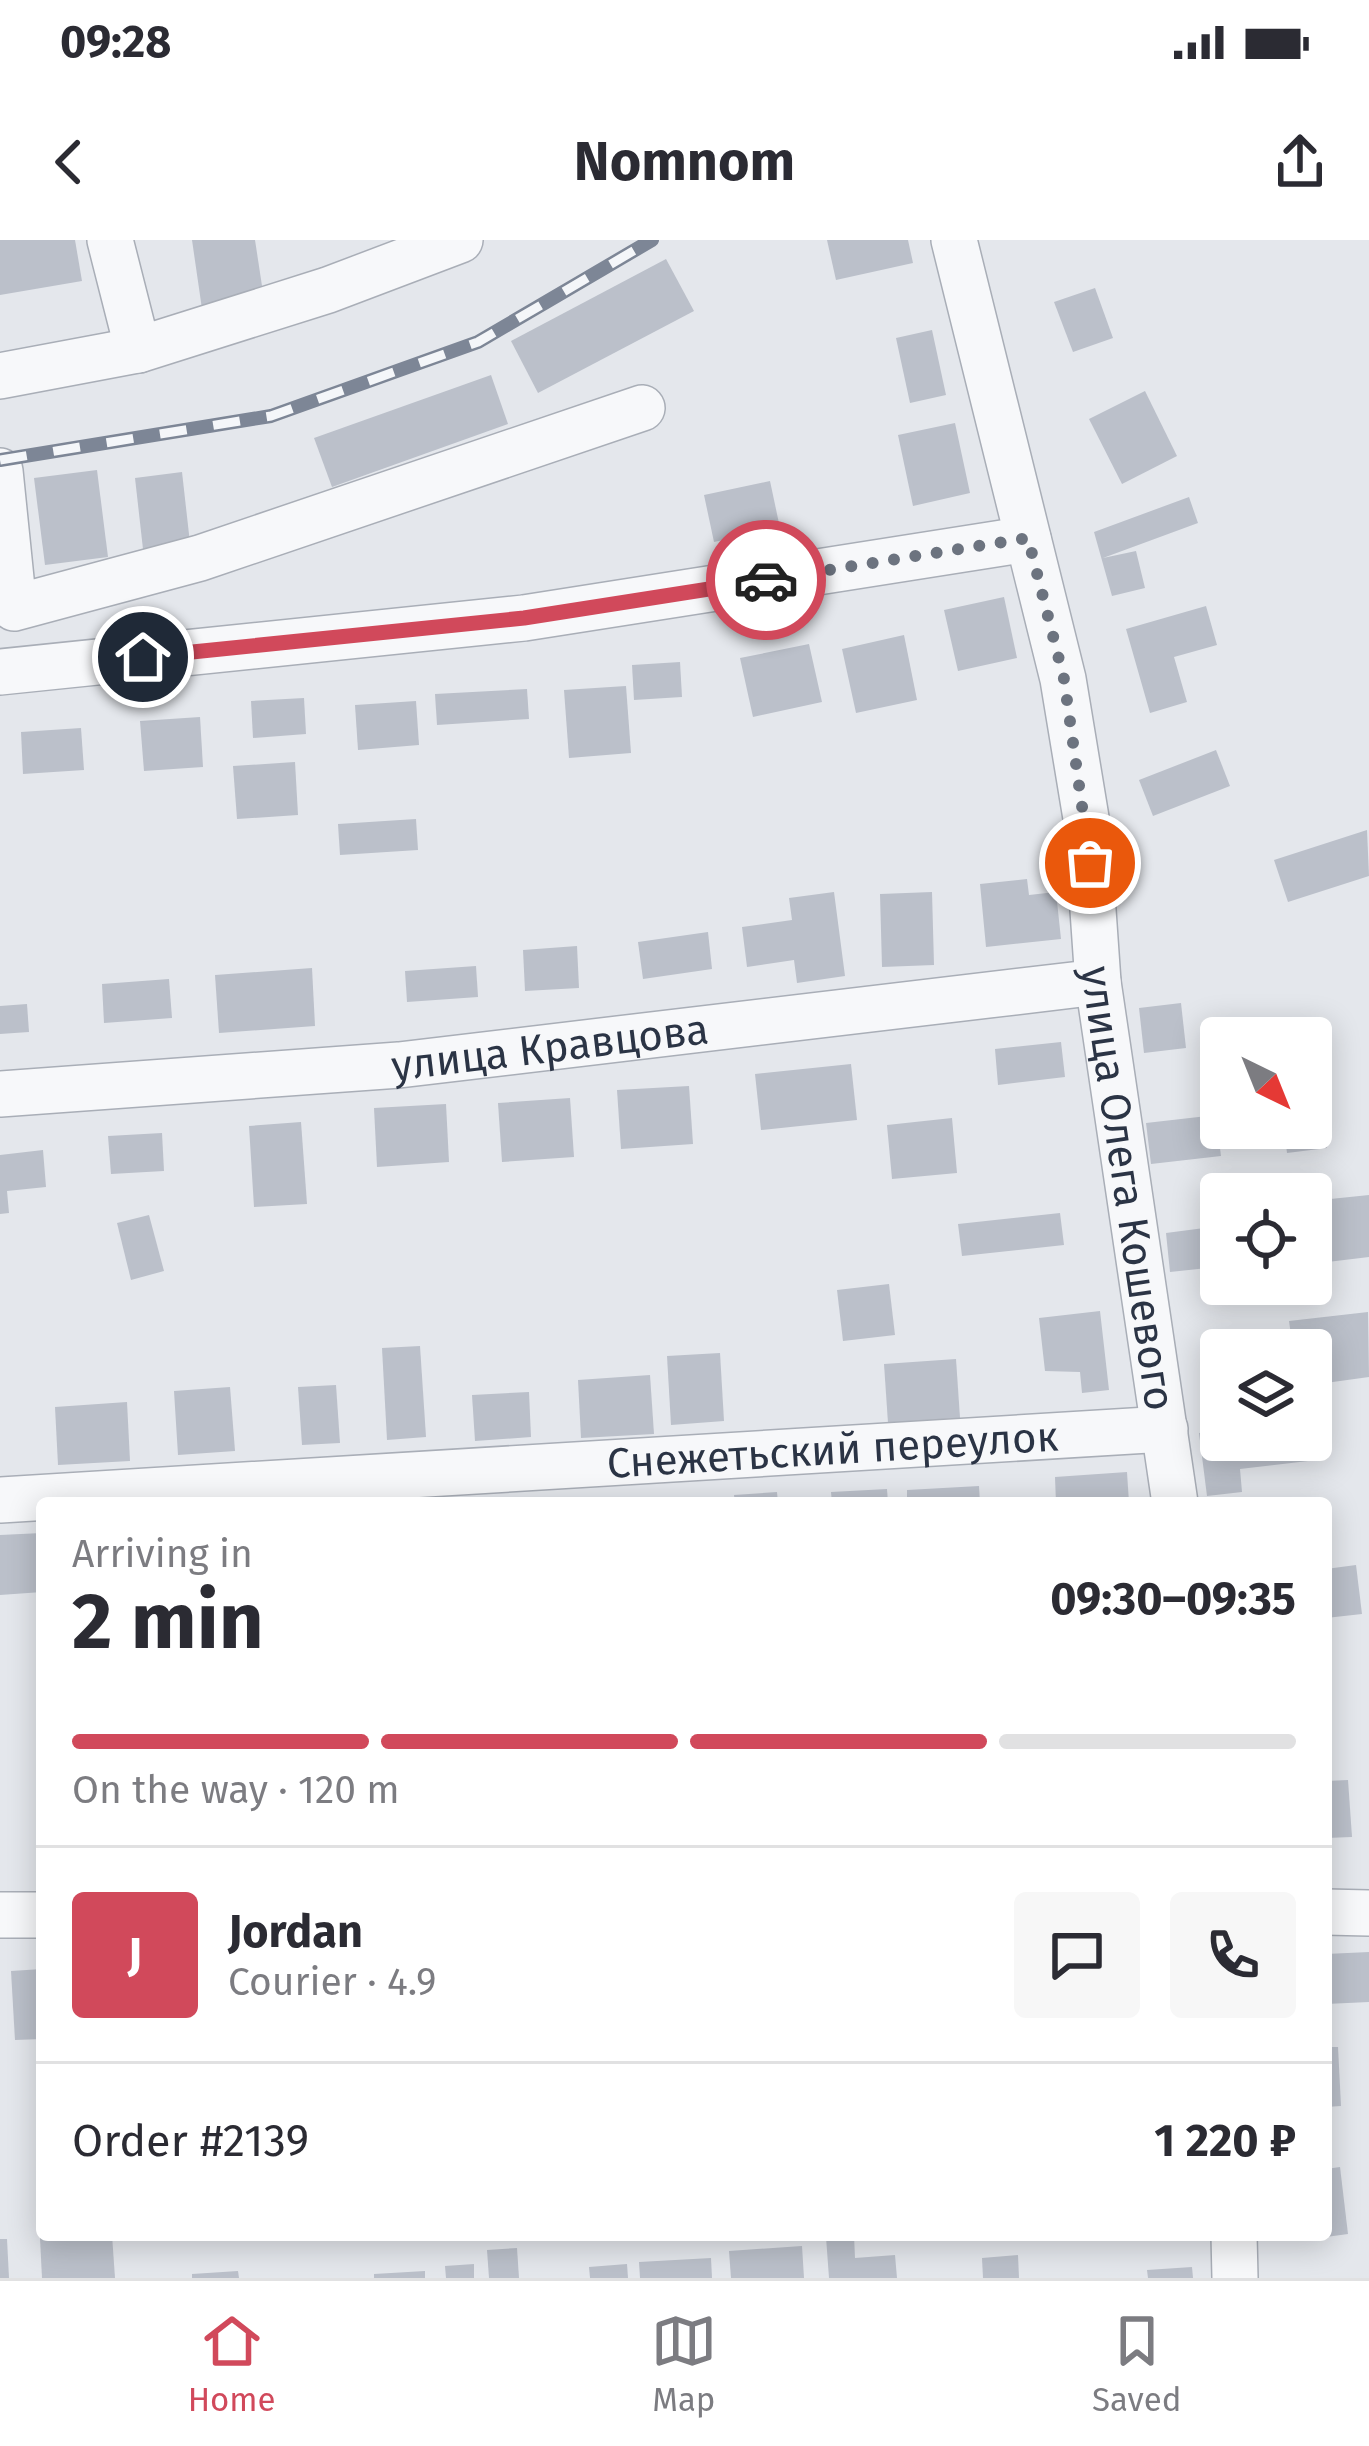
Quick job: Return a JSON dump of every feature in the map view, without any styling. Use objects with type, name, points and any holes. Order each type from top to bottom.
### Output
[{"type":"street","points":[[110,240],[138,350]]},
{"type":"street","points":[[0,376],[138,350],[328,290],[460,240]]},
{"type":"street","name":"улица Олега Кошевого","points":[[954,240],[1064,679],[1088,824],[1099,982],[1174,1497]]},
{"type":"street","points":[[0,472],[7,608],[200,558],[641,408]]},
{"type":"street","points":[[0,672],[524,618],[1028,538]]},
{"type":"street","name":"улица Кравцова","points":[[0,1094],[399,1064],[1099,982]]},
{"type":"street","name":"Снежетьский переулок","points":[[65,1497],[1165,1429]]},
{"type":"street","name":"Снежетьский переулок","points":[[0,1501],[36,1499]]},
{"type":"street","points":[[1332,1912],[1369,1913]]},
{"type":"street","points":[[0,1916],[36,1915]]},
{"type":"street","points":[[1234,2241],[1235,2278]]},
{"type":"building","points":[[0,240],[75,240],[82,281],[0,295]]},
{"type":"building","points":[[192,240],[255,240],[264,299],[202,309]]},
{"type":"building","points":[[827,240],[908,240],[913,263],[836,280]]},
{"type":"building","points":[[666,259],[694,311],[538,393],[511,341]]},
{"type":"building","points":[[1095,288],[1113,338],[1073,352],[1054,302]]},
{"type":"building","points":[[932,330],[946,395],[910,403],[896,338]]},
{"type":"building","points":[[491,375],[508,424],[332,487],[314,438]]},
{"type":"building","points":[[1145,391],[1177,456],[1122,484],[1089,419]]},
{"type":"building","points":[[955,423],[970,493],[913,506],[898,435]]},
{"type":"building","points":[[97,470],[108,557],[45,565],[34,478]]},
{"type":"building","points":[[182,472],[191,552],[144,558],[135,478]]},
{"type":"building","points":[[770,481],[780,528],[714,542],[704,495]]},
{"type":"building","points":[[1189,497],[1198,523],[1103,558],[1136,551],[1145,588],[1112,596],[1094,532]]},
{"type":"building","points":[[1004,597],[1017,658],[958,671],[944,610]]},
{"type":"building","points":[[1206,606],[1217,645],[1174,657],[1187,702],[1150,713],[1126,629]]},
{"type":"building","points":[[904,635],[917,700],[856,713],[842,649]]},
{"type":"building","points":[[809,644],[822,702],[753,717],[740,658]]},
{"type":"building","points":[[680,662],[682,697],[634,700],[632,665]]},
{"type":"building","points":[[626,686],[631,753],[569,758],[564,690]]},
{"type":"building","points":[[527,689],[529,719],[437,725],[435,694]]},
{"type":"building","points":[[304,698],[306,734],[253,738],[251,701]]},
{"type":"building","points":[[416,701],[419,745],[358,750],[355,705]]},
{"type":"building","points":[[200,717],[203,767],[144,771],[140,721]]},
{"type":"building","points":[[81,728],[84,770],[23,774],[21,732]]},
{"type":"building","points":[[1216,750],[1230,786],[1153,816],[1139,780]]},
{"type":"building","points":[[295,762],[298,815],[237,819],[233,766]]},
{"type":"building","points":[[416,819],[418,850],[340,855],[338,824]]},
{"type":"building","points":[[1367,830],[1369,876],[1288,902],[1274,860]]},
{"type":"building","points":[[1027,879],[1029,895],[1056,892],[1061,939],[986,947],[980,884]]},
{"type":"building","points":[[834,892],[845,976],[797,983],[794,960],[747,967],[742,927],[792,920],[789,898]]},
{"type":"building","points":[[932,892],[934,965],[882,967],[880,894]]},
{"type":"building","points":[[708,932],[712,969],[643,979],[638,942]]},
{"type":"building","points":[[577,946],[579,988],[525,991],[523,950]]},
{"type":"building","points":[[476,966],[478,997],[407,1002],[405,971]]},
{"type":"building","points":[[312,968],[315,1026],[219,1033],[215,975]]},
{"type":"building","points":[[169,979],[172,1018],[104,1023],[102,984]]},
{"type":"building","points":[[1181,1003],[1186,1048],[1144,1053],[1139,1008]]},
{"type":"building","points":[[27,1004],[29,1032],[0,1034],[0,1006]]},
{"type":"building","points":[[1061,1042],[1065,1077],[998,1085],[995,1049]]},
{"type":"building","points":[[851,1064],[857,1120],[761,1130],[755,1074]]},
{"type":"building","points":[[689,1086],[693,1144],[621,1149],[617,1090]]},
{"type":"building","points":[[570,1098],[574,1157],[502,1162],[498,1103]]},
{"type":"building","points":[[446,1104],[449,1162],[377,1167],[374,1108]]},
{"type":"building","points":[[1200,1117],[1200,1149],[1220,1149],[1221,1156],[1151,1164],[1146,1123]]},
{"type":"building","points":[[952,1118],[957,1173],[892,1179],[887,1125]]},
{"type":"building","points":[[301,1122],[307,1204],[254,1207],[249,1126]]},
{"type":"building","points":[[162,1133],[164,1171],[111,1174],[108,1136]]},
{"type":"building","points":[[43,1150],[46,1187],[7,1191],[9,1213],[0,1214],[0,1155]]},
{"type":"building","points":[[1369,1195],[1369,1257],[1332,1261],[1332,1199]]},
{"type":"building","points":[[1060,1213],[1064,1245],[962,1256],[958,1224]]},
{"type":"building","points":[[149,1215],[164,1271],[131,1280],[117,1223]]},
{"type":"building","points":[[1200,1229],[1200,1269],[1170,1272],[1166,1233]]},
{"type":"building","points":[[889,1284],[895,1335],[843,1341],[837,1290]]},
{"type":"building","points":[[1100,1311],[1109,1390],[1082,1393],[1080,1372],[1045,1371],[1039,1318]]},
{"type":"building","points":[[1368,1312],[1369,1377],[1332,1382],[1332,1329],[1290,1329],[1289,1321]]},
{"type":"building","points":[[420,1346],[426,1437],[387,1440],[382,1348]]},
{"type":"building","points":[[720,1353],[724,1421],[671,1425],[667,1356]]},
{"type":"building","points":[[956,1359],[960,1418],[888,1423],[884,1364]]},
{"type":"building","points":[[650,1375],[654,1434],[581,1438],[578,1380]]},
{"type":"building","points":[[336,1385],[340,1443],[302,1445],[298,1387]]},
{"type":"building","points":[[230,1387],[235,1451],[178,1455],[174,1391]]},
{"type":"building","points":[[529,1392],[531,1437],[475,1441],[472,1395]]},
{"type":"building","points":[[127,1402],[130,1461],[58,1465],[55,1407]]},
{"type":"building","points":[[1203,1461],[1308,1461],[1240,1469],[1242,1492],[1207,1496]]},
{"type":"building","points":[[1127,1472],[1129,1497],[1056,1497],[1055,1477]]},
{"type":"building","points":[[979,1486],[980,1497],[907,1497],[907,1490]]},
{"type":"building","points":[[887,1489],[888,1497],[831,1497],[831,1492]]},
{"type":"building","points":[[777,1492],[777,1497],[734,1497]]},
{"type":"building","points":[[36,1533],[36,1592],[0,1595],[0,1535]]},
{"type":"building","points":[[1356,1565],[1362,1614],[1332,1617],[1332,1568]]},
{"type":"building","points":[[1348,1780],[1352,1837],[1332,1838],[1332,1781]]},
{"type":"building","points":[[1369,1952],[1369,2002],[1332,2004],[1332,1954]]},
{"type":"building","points":[[36,1969],[36,2039],[15,2040],[11,1971]]},
{"type":"building","points":[[1332,2047],[1338,2047],[1341,2106],[1332,2107]]},
{"type":"building","points":[[1340,2167],[1348,2234],[1332,2236],[1332,2168]]},
{"type":"building","points":[[0,2239],[7,2239],[9,2278],[0,2278]]},
{"type":"building","points":[[40,2241],[112,2241],[115,2278],[42,2278]]},
{"type":"building","points":[[826,2241],[854,2241],[855,2258],[895,2255],[897,2278],[829,2278]]},
{"type":"building","points":[[802,2246],[804,2278],[731,2278],[729,2251]]},
{"type":"building","points":[[517,2248],[519,2278],[489,2278],[487,2250]]},
{"type":"building","points":[[1018,2255],[1019,2278],[983,2278],[982,2258]]},
{"type":"building","points":[[711,2258],[712,2278],[640,2278],[639,2262]]},
{"type":"building","points":[[474,2264],[474,2278],[446,2278],[445,2266]]},
{"type":"building","points":[[627,2264],[628,2278],[590,2278],[589,2267]]},
{"type":"building","points":[[1192,2267],[1193,2278],[1148,2278],[1147,2270]]},
{"type":"building","points":[[238,2271],[239,2278],[192,2278],[192,2274]]},
{"type":"building","points":[[425,2271],[425,2278],[374,2278],[374,2274]]},
{"type":"railway","points":[[0,460],[271,416],[478,342],[652,240]]},
{"type":"way so far","points":[[766,580],[1028,538],[1064,679],[1090,863]]},
{"type":"route","points":[[143,657],[524,618],[766,580]]}]
